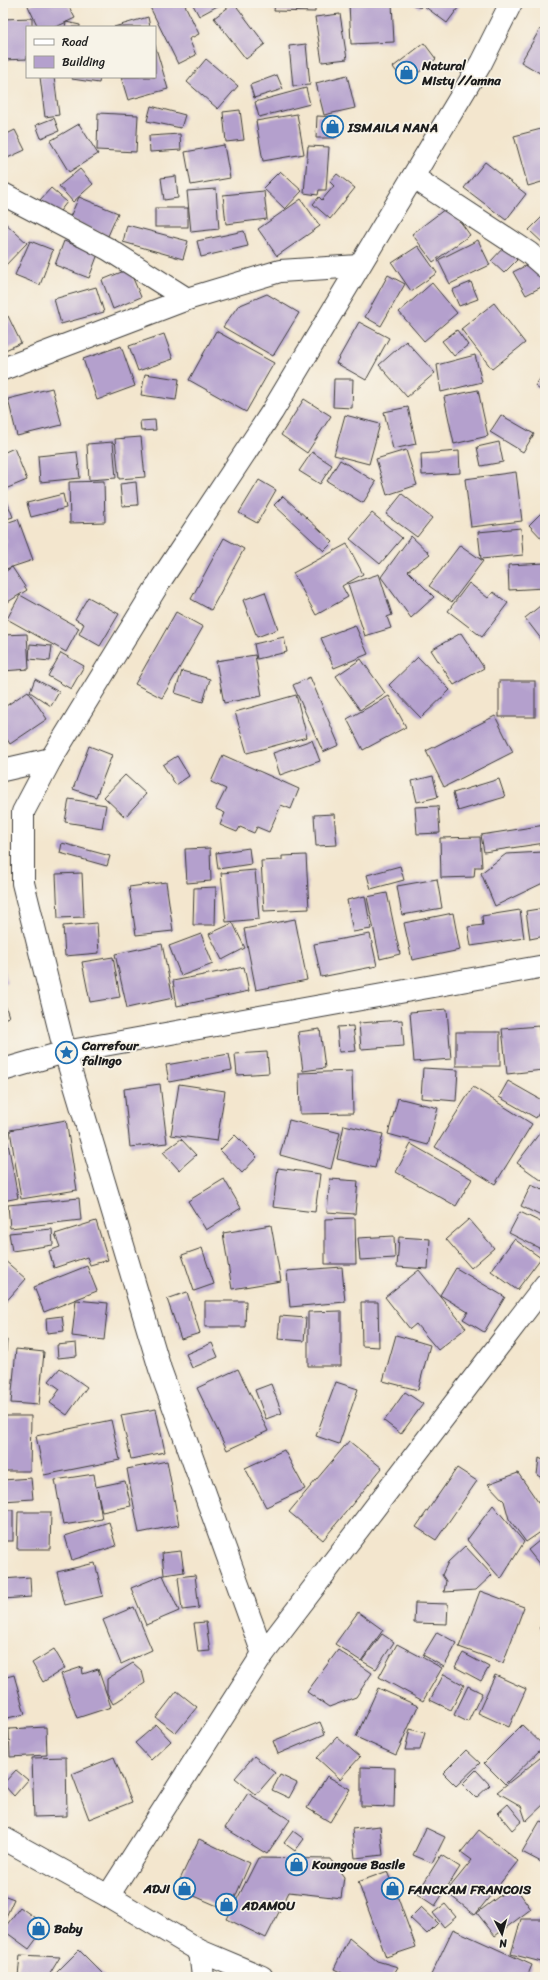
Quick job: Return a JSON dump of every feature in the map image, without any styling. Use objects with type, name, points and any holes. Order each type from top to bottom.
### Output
[{"type":"street","points":[[263,1654],[160,1369],[65,1052],[23,883],[23,812],[51,759],[162,578],[272,412],[481,63],[511,3]]},
{"type":"street","points":[[413,177],[529,253],[545,267]]},
{"type":"street","points":[[3,194],[108,249],[187,299]]},
{"type":"street","points":[[3,369],[187,299],[280,271],[359,266]]},
{"type":"street","points":[[3,770],[51,759]]},
{"type":"street","points":[[3,1070],[65,1052],[545,966]]},
{"type":"street","points":[[108,1896],[263,1654],[545,1284]]},
{"type":"street","points":[[3,1838],[108,1896],[200,1951],[262,1977]]},
{"type":"street","points":[[200,1951],[203,1977]]},
{"type":"building","points":[[35,3],[67,3],[75,18],[58,26],[38,26],[28,6]]},
{"type":"building","points":[[148,3],[184,3],[199,34],[189,39],[196,55],[178,64]]},
{"type":"building","points":[[192,3],[223,3],[199,16]]},
{"type":"building","points":[[234,3],[265,44],[246,59],[214,18]]},
{"type":"building","points":[[275,3],[315,3],[315,12],[274,11]]},
{"type":"building","points":[[349,3],[392,3],[394,42],[351,44]]},
{"type":"building","points":[[410,3],[423,3],[420,8]]},
{"type":"building","points":[[426,3],[461,4],[447,23],[424,6]]},
{"type":"building","points":[[340,14],[347,59],[322,62],[315,17]]},
{"type":"building","points":[[148,17],[150,26],[117,26]]},
{"type":"building","points":[[32,18],[32,26],[26,26],[26,59],[3,60],[3,19]]},
{"type":"building","points":[[66,22],[80,25],[80,26],[65,26]]},
{"type":"building","points":[[540,29],[545,33],[545,76],[521,62]]},
{"type":"building","points":[[424,43],[436,59],[405,83],[393,67]]},
{"type":"building","points":[[306,44],[310,85],[293,86],[289,46]]},
{"type":"building","points":[[156,48],[168,89],[128,100],[121,78],[156,78]]},
{"type":"building","points":[[206,59],[238,86],[218,109],[187,82]]},
{"type":"building","points":[[277,75],[283,89],[254,98],[250,85]]},
{"type":"building","points":[[347,75],[355,108],[324,115],[316,83]]},
{"type":"building","points":[[40,78],[54,78],[59,115],[45,117]]},
{"type":"building","points":[[72,78],[100,78],[99,83]]},
{"type":"building","points":[[306,88],[310,104],[259,117],[255,102]]},
{"type":"building","points":[[151,106],[185,115],[181,128],[147,121]]},
{"type":"building","points":[[240,110],[244,140],[226,142],[223,112]]},
{"type":"building","points":[[98,113],[138,115],[136,152],[97,150]]},
{"type":"building","points":[[297,114],[304,154],[263,161],[256,121]]},
{"type":"building","points":[[317,116],[336,117],[335,138],[316,138]]},
{"type":"building","points":[[54,118],[59,131],[41,138],[36,125]]},
{"type":"building","points":[[79,124],[98,154],[69,172],[50,141]]},
{"type":"building","points":[[545,128],[545,181],[528,186],[514,136]]},
{"type":"building","points":[[15,130],[25,150],[3,160],[3,136]]},
{"type":"building","points":[[180,134],[181,150],[150,152],[149,136]]},
{"type":"building","points":[[224,145],[230,178],[191,185],[185,152]]},
{"type":"building","points":[[308,146],[329,147],[326,190],[319,190],[318,195],[304,193]]},
{"type":"building","points":[[485,162],[526,194],[506,220],[464,188]]},
{"type":"building","points":[[80,169],[93,184],[73,202],[59,186]]},
{"type":"building","points":[[280,171],[302,191],[285,209],[263,188]]},
{"type":"building","points":[[337,174],[355,188],[330,219],[313,204],[319,197],[322,200],[334,186],[330,182]]},
{"type":"building","points":[[176,176],[178,198],[164,200],[161,178]]},
{"type":"building","points":[[51,188],[67,202],[57,215],[40,200]]},
{"type":"building","points":[[216,189],[219,229],[191,232],[187,191]]},
{"type":"building","points":[[264,191],[267,219],[226,224],[223,195]]},
{"type":"building","points":[[79,197],[118,213],[108,236],[69,219]]},
{"type":"building","points":[[301,199],[320,226],[277,256],[258,229]]},
{"type":"building","points":[[449,206],[470,235],[433,262],[412,234]]},
{"type":"building","points":[[155,208],[188,208],[188,227],[155,227]]},
{"type":"building","points":[[545,214],[545,245],[529,230]]},
{"type":"building","points":[[3,221],[27,243],[3,268]]},
{"type":"building","points":[[127,225],[188,241],[183,259],[123,242]]},
{"type":"building","points":[[244,231],[248,246],[201,257],[197,241]]},
{"type":"building","points":[[478,240],[490,265],[450,284],[438,260]]},
{"type":"building","points":[[30,241],[53,250],[40,285],[15,275]]},
{"type":"building","points":[[64,241],[98,254],[89,278],[55,265]]},
{"type":"building","points":[[418,246],[437,273],[411,291],[392,263]]},
{"type":"building","points":[[504,247],[517,260],[504,273],[491,261]]},
{"type":"building","points":[[533,262],[545,285],[526,295],[513,272]]},
{"type":"building","points":[[129,269],[141,297],[113,309],[102,280]]},
{"type":"building","points":[[388,275],[405,284],[381,326],[365,317]]},
{"type":"building","points":[[471,282],[478,299],[459,306],[452,290]]},
{"type":"building","points":[[432,283],[457,313],[424,341],[399,312]]},
{"type":"building","points":[[96,287],[104,312],[61,324],[54,299]]},
{"type":"building","points":[[267,294],[299,313],[273,356],[223,327],[238,306]]},
{"type":"building","points":[[494,303],[525,343],[492,369],[461,329]]},
{"type":"building","points":[[8,316],[21,343],[3,351],[3,319]]},
{"type":"building","points":[[359,322],[389,338],[366,380],[336,363]]},
{"type":"building","points":[[457,330],[468,345],[454,356],[442,341]]},
{"type":"building","points":[[216,331],[274,363],[246,412],[189,380]]},
{"type":"building","points":[[164,334],[173,359],[138,371],[129,346]]},
{"type":"building","points":[[406,341],[435,373],[407,397],[379,365]]},
{"type":"building","points":[[121,346],[135,386],[97,400],[83,359]]},
{"type":"building","points":[[475,355],[482,382],[441,392],[437,365]]},
{"type":"building","points":[[545,372],[545,394],[535,386]]},
{"type":"building","points":[[145,374],[179,379],[176,400],[141,395]]},
{"type":"building","points":[[334,379],[353,379],[352,408],[333,407]]},
{"type":"building","points":[[52,388],[62,425],[17,436],[8,399]]},
{"type":"building","points":[[478,390],[488,436],[454,444],[444,397]]},
{"type":"building","points":[[304,399],[331,416],[307,453],[281,435]]},
{"type":"building","points":[[408,407],[416,444],[393,449],[384,412]]},
{"type":"building","points":[[345,415],[380,424],[369,464],[334,455]]},
{"type":"building","points":[[501,415],[534,434],[523,452],[490,432]]},
{"type":"building","points":[[155,420],[156,430],[141,431],[140,421]]},
{"type":"building","points":[[141,437],[145,477],[119,479],[115,439]]},
{"type":"building","points":[[113,442],[116,478],[89,480],[87,444]]},
{"type":"building","points":[[499,442],[503,462],[481,466],[477,447]]},
{"type":"building","points":[[14,448],[27,480],[3,490],[3,453]]},
{"type":"building","points":[[406,450],[417,485],[387,495],[376,459]]},
{"type":"building","points":[[459,451],[460,473],[422,475],[421,454]]},
{"type":"building","points":[[77,452],[80,478],[40,482],[38,456]]},
{"type":"building","points":[[312,452],[332,465],[320,484],[299,471]]},
{"type":"building","points":[[340,460],[376,482],[363,503],[327,481]]},
{"type":"building","points":[[516,472],[522,521],[471,527],[465,479]]},
{"type":"building","points":[[259,480],[276,490],[257,523],[239,513]]},
{"type":"building","points":[[104,481],[105,522],[70,523],[69,482]]},
{"type":"building","points":[[136,482],[138,505],[122,506],[120,484]]},
{"type":"building","points":[[63,494],[66,508],[31,517],[27,503]]},
{"type":"building","points":[[402,494],[432,518],[417,537],[386,514]]},
{"type":"building","points":[[283,496],[333,542],[324,551],[274,505]]},
{"type":"building","points":[[6,499],[13,517],[3,520],[3,500]]},
{"type":"building","points":[[545,509],[545,542],[529,525]]},
{"type":"building","points":[[372,513],[402,538],[380,564],[350,539]]},
{"type":"building","points":[[18,519],[33,560],[3,570],[3,544],[7,542],[3,531],[3,524]]},
{"type":"building","points":[[521,528],[523,555],[481,559],[478,532]]},
{"type":"building","points":[[411,536],[430,554],[408,571],[434,597],[411,618],[381,577]]},
{"type":"building","points":[[224,538],[244,549],[211,610],[191,599]]},
{"type":"building","points":[[347,544],[363,574],[342,586],[348,597],[316,615],[293,573]]},
{"type":"building","points":[[460,545],[483,561],[452,602],[429,586]]},
{"type":"building","points":[[545,563],[545,588],[509,590],[508,565]]},
{"type":"building","points":[[12,567],[27,590],[3,605],[3,573]]},
{"type":"building","points":[[379,574],[392,615],[387,617],[391,628],[365,636],[348,584]]},
{"type":"building","points":[[469,583],[488,598],[493,592],[508,603],[482,637],[448,611]]},
{"type":"building","points":[[265,592],[278,629],[257,637],[243,600]]},
{"type":"building","points":[[20,595],[79,628],[66,652],[7,619]]},
{"type":"building","points":[[88,597],[119,614],[100,646],[79,634],[84,624],[75,619]]},
{"type":"building","points":[[545,602],[545,644],[525,618]]},
{"type":"building","points":[[176,612],[203,627],[162,698],[135,684]]},
{"type":"building","points":[[355,625],[368,654],[334,668],[321,638]]},
{"type":"building","points":[[461,633],[484,668],[454,685],[431,650]]},
{"type":"building","points":[[27,634],[29,669],[3,671],[3,635]]},
{"type":"building","points":[[284,637],[287,652],[257,659],[254,644]]},
{"type":"building","points":[[30,644],[52,646],[50,661],[29,659]]},
{"type":"building","points":[[61,653],[84,666],[71,689],[48,676]]},
{"type":"building","points":[[255,655],[262,696],[224,703],[216,661]]},
{"type":"building","points":[[418,657],[450,690],[421,718],[389,685]]},
{"type":"building","points":[[361,659],[385,693],[360,710],[336,676]]},
{"type":"building","points":[[182,671],[210,679],[203,702],[175,693]]},
{"type":"building","points":[[310,677],[339,745],[323,752],[293,685]]},
{"type":"building","points":[[35,679],[59,692],[51,706],[30,692]]},
{"type":"building","points":[[499,681],[535,681],[535,717],[499,717]]},
{"type":"building","points":[[28,691],[47,719],[10,744],[3,733],[3,701],[6,706]]},
{"type":"building","points":[[296,695],[307,737],[247,753],[235,712]]},
{"type":"building","points":[[389,696],[406,727],[363,750],[347,719]]},
{"type":"building","points":[[495,716],[513,752],[444,787],[426,751]]},
{"type":"building","points":[[312,740],[320,761],[280,775],[273,753]]},
{"type":"building","points":[[89,746],[112,755],[96,797],[73,789]]},
{"type":"building","points":[[223,755],[299,789],[291,809],[281,805],[269,832],[257,827],[254,833],[240,827],[237,832],[220,825],[225,813],[216,809],[226,789],[211,782]]},
{"type":"building","points":[[177,756],[189,776],[176,785],[163,765]]},
{"type":"building","points":[[125,775],[146,794],[125,817],[104,797]]},
{"type":"building","points":[[433,776],[438,797],[417,802],[412,781]]},
{"type":"building","points":[[499,779],[505,797],[458,811],[453,793]]},
{"type":"building","points":[[69,799],[106,805],[102,828],[65,822]]},
{"type":"building","points":[[438,806],[440,833],[417,834],[415,807]]},
{"type":"building","points":[[334,814],[337,845],[316,846],[314,815]]},
{"type":"building","points":[[545,825],[545,843],[484,852],[481,835]]},
{"type":"building","points":[[480,837],[482,867],[475,867],[474,877],[441,878],[440,838]]},
{"type":"building","points":[[62,843],[110,856],[107,866],[60,853]]},
{"type":"building","points":[[210,848],[211,881],[187,883],[185,849]]},
{"type":"building","points":[[249,848],[251,864],[218,869],[216,853]]},
{"type":"building","points":[[545,852],[545,882],[495,906],[481,873],[506,854]]},
{"type":"building","points":[[306,855],[309,909],[264,911],[261,861],[282,860],[282,856]]},
{"type":"building","points":[[400,866],[404,880],[371,889],[367,875]]},
{"type":"building","points":[[255,870],[259,919],[226,922],[221,873]]},
{"type":"building","points":[[82,873],[84,917],[58,918],[56,874]]},
{"type":"building","points":[[437,879],[442,908],[402,915],[397,886]]},
{"type":"building","points":[[166,882],[173,931],[136,935],[129,887]]},
{"type":"building","points":[[216,887],[215,925],[193,925],[194,888]]},
{"type":"building","points":[[387,893],[400,954],[380,959],[367,897]]},
{"type":"building","points":[[365,896],[371,929],[353,932],[347,900]]},
{"type":"building","points":[[545,908],[545,936],[530,939],[526,911]]},
{"type":"building","points":[[520,910],[524,938],[471,946],[468,927],[483,925],[482,916]]},
{"type":"building","points":[[453,913],[460,950],[412,960],[404,923]]},
{"type":"building","points":[[295,919],[307,980],[256,990],[244,929]]},
{"type":"building","points":[[97,923],[99,953],[65,956],[63,926]]},
{"type":"building","points":[[233,923],[245,948],[222,960],[209,934]]},
{"type":"building","points":[[201,934],[213,964],[181,976],[169,946]]},
{"type":"building","points":[[370,934],[377,966],[321,977],[314,944]]},
{"type":"building","points":[[162,944],[173,998],[127,1008],[115,954]]},
{"type":"building","points":[[113,957],[120,997],[90,1002],[82,962]]},
{"type":"building","points":[[3,958],[7,983],[3,983]]},
{"type":"building","points":[[244,967],[249,991],[177,1006],[173,981]]},
{"type":"building","points":[[3,998],[9,1017],[3,1019]]},
{"type":"building","points":[[447,1009],[451,1059],[414,1062],[410,1012]]},
{"type":"building","points":[[402,1020],[404,1046],[361,1049],[359,1023]]},
{"type":"building","points":[[353,1026],[356,1051],[339,1052],[337,1027]]},
{"type":"building","points":[[539,1026],[543,1070],[507,1074],[502,1029]]},
{"type":"building","points":[[320,1029],[325,1068],[303,1071],[298,1032]]},
{"type":"building","points":[[456,1032],[500,1032],[500,1066],[456,1066]]},
{"type":"building","points":[[267,1052],[269,1073],[237,1075],[235,1054]]},
{"type":"building","points":[[229,1054],[232,1070],[169,1082],[166,1065]]},
{"type":"building","points":[[423,1068],[458,1070],[456,1101],[421,1098]]},
{"type":"building","points":[[352,1071],[353,1113],[300,1114],[299,1073]]},
{"type":"building","points":[[508,1081],[545,1102],[536,1118],[499,1097]]},
{"type":"building","points":[[160,1084],[167,1143],[130,1147],[124,1089]]},
{"type":"building","points":[[179,1084],[225,1091],[217,1141],[171,1135]]},
{"type":"building","points":[[473,1087],[532,1124],[495,1184],[435,1147]]},
{"type":"building","points":[[398,1098],[438,1108],[428,1145],[388,1134]]},
{"type":"building","points":[[66,1120],[77,1190],[21,1199],[10,1130]]},
{"type":"building","points":[[289,1120],[340,1133],[331,1169],[280,1155]]},
{"type":"building","points":[[4,1121],[18,1198],[3,1201],[3,1122]]},
{"type":"building","points":[[344,1125],[383,1134],[375,1168],[337,1159]]},
{"type":"building","points":[[545,1126],[545,1183],[517,1163]]},
{"type":"building","points":[[235,1135],[257,1157],[242,1173],[220,1150]]},
{"type":"building","points":[[181,1139],[196,1155],[179,1170],[163,1152]]},
{"type":"building","points":[[411,1144],[472,1179],[456,1206],[396,1172]]},
{"type":"building","points":[[278,1168],[320,1174],[315,1212],[273,1207]]},
{"type":"building","points":[[224,1179],[241,1208],[206,1230],[188,1201]]},
{"type":"building","points":[[330,1179],[358,1181],[355,1214],[327,1212]]},
{"type":"building","points":[[531,1185],[545,1191],[545,1218],[521,1206]]},
{"type":"building","points":[[79,1198],[81,1220],[10,1228],[8,1205]]},
{"type":"building","points":[[520,1212],[545,1224],[545,1251],[509,1233]]},
{"type":"building","points":[[355,1218],[356,1264],[325,1264],[325,1219]]},
{"type":"building","points":[[469,1219],[494,1248],[471,1268],[446,1239]]},
{"type":"building","points":[[96,1221],[108,1260],[90,1265],[87,1257],[54,1268],[49,1251],[60,1247],[55,1234]]},
{"type":"building","points":[[271,1225],[281,1281],[232,1289],[223,1233]]},
{"type":"building","points":[[52,1229],[53,1245],[12,1251],[9,1233]]},
{"type":"building","points":[[394,1236],[395,1258],[360,1260],[358,1238]]},
{"type":"building","points":[[399,1237],[430,1239],[428,1269],[397,1267]]},
{"type":"building","points":[[514,1239],[541,1258],[517,1290],[491,1271]]},
{"type":"building","points":[[202,1248],[214,1284],[194,1291],[182,1255]]},
{"type":"building","points":[[3,1259],[26,1279],[3,1305]]},
{"type":"building","points":[[87,1266],[97,1291],[44,1312],[34,1287]]},
{"type":"building","points":[[342,1267],[345,1302],[290,1307],[287,1271]]},
{"type":"building","points":[[456,1268],[505,1297],[484,1332],[463,1319],[468,1312],[440,1295]]},
{"type":"building","points":[[419,1270],[466,1328],[438,1350],[416,1324],[410,1329],[385,1297]]},
{"type":"building","points":[[187,1292],[200,1333],[181,1339],[167,1299]]},
{"type":"building","points":[[76,1300],[108,1303],[104,1340],[72,1336]]},
{"type":"building","points":[[205,1301],[246,1301],[245,1327],[205,1327]]},
{"type":"building","points":[[361,1302],[378,1302],[379,1347],[362,1346]]},
{"type":"building","points":[[341,1311],[341,1366],[308,1366],[308,1312]]},
{"type":"building","points":[[62,1316],[64,1331],[47,1333],[46,1318]]},
{"type":"building","points":[[280,1316],[306,1318],[304,1341],[278,1339]]},
{"type":"building","points":[[396,1335],[430,1345],[418,1390],[383,1381]]},
{"type":"building","points":[[3,1340],[7,1340],[4,1374],[3,1374]]},
{"type":"building","points":[[76,1343],[77,1356],[58,1358],[57,1345]]},
{"type":"building","points":[[212,1343],[218,1357],[192,1368],[186,1354]]},
{"type":"building","points":[[16,1349],[44,1352],[39,1405],[11,1403]]},
{"type":"building","points":[[60,1368],[87,1387],[67,1415],[50,1403],[60,1389],[49,1381]]},
{"type":"building","points":[[238,1369],[268,1431],[227,1450],[197,1388]]},
{"type":"building","points":[[336,1382],[358,1389],[339,1444],[316,1436]]},
{"type":"building","points":[[271,1384],[282,1413],[266,1419],[255,1390]]},
{"type":"building","points":[[405,1392],[423,1404],[401,1434],[384,1421]]},
{"type":"building","points":[[156,1409],[165,1452],[131,1459],[121,1415]]},
{"type":"building","points":[[3,1416],[31,1416],[30,1471],[3,1471]]},
{"type":"building","points":[[111,1420],[120,1460],[44,1475],[36,1436]]},
{"type":"building","points":[[349,1441],[382,1468],[323,1540],[289,1512]]},
{"type":"building","points":[[284,1450],[305,1489],[266,1507],[245,1468]]},
{"type":"building","points":[[539,1458],[545,1461],[545,1480],[537,1475]]},
{"type":"building","points":[[167,1461],[179,1525],[139,1533],[127,1469]]},
{"type":"building","points":[[457,1468],[477,1481],[436,1540],[416,1527]]},
{"type":"building","points":[[518,1473],[545,1512],[545,1529],[526,1542],[509,1519],[504,1501],[488,1484]]},
{"type":"building","points":[[94,1474],[96,1487],[125,1481],[131,1506],[102,1512],[97,1489],[102,1519],[63,1525],[55,1480]]},
{"type":"building","points":[[31,1478],[33,1499],[3,1501],[3,1480]]},
{"type":"building","points":[[493,1505],[524,1542],[501,1579],[467,1540]]},
{"type":"building","points":[[3,1510],[13,1510],[13,1541],[3,1541]]},
{"type":"building","points":[[18,1512],[51,1512],[50,1549],[17,1549]]},
{"type":"building","points":[[109,1522],[116,1546],[72,1560],[65,1536]]},
{"type":"building","points":[[545,1536],[545,1561],[540,1565],[528,1550]]},
{"type":"building","points":[[465,1546],[492,1575],[476,1590],[444,1592],[446,1581],[442,1575],[448,1562]]},
{"type":"building","points":[[181,1551],[184,1572],[164,1575],[162,1553]]},
{"type":"building","points":[[95,1563],[103,1596],[65,1605],[57,1572]]},
{"type":"building","points":[[163,1575],[179,1611],[146,1625],[131,1588]]},
{"type":"building","points":[[195,1575],[199,1608],[182,1610],[178,1577]]},
{"type":"building","points":[[30,1577],[31,1597],[3,1599],[3,1579]]},
{"type":"building","points":[[480,1591],[524,1607],[503,1663],[459,1647]]},
{"type":"building","points":[[415,1603],[448,1604],[447,1624],[414,1623]]},
{"type":"building","points":[[134,1607],[152,1650],[121,1664],[103,1620]]},
{"type":"building","points":[[358,1612],[383,1630],[361,1661],[335,1644]]},
{"type":"building","points":[[206,1622],[210,1651],[198,1652],[194,1623]]},
{"type":"building","points":[[545,1623],[545,1634],[539,1628]]},
{"type":"building","points":[[437,1632],[457,1643],[444,1667],[423,1655]]},
{"type":"building","points":[[382,1634],[394,1642],[376,1669],[362,1661]]},
{"type":"building","points":[[397,1644],[442,1668],[423,1701],[379,1677]]},
{"type":"building","points":[[54,1649],[65,1668],[43,1682],[32,1663]]},
{"type":"building","points":[[338,1650],[372,1673],[356,1697],[329,1707],[307,1692]]},
{"type":"building","points":[[463,1653],[489,1667],[481,1681],[455,1667]]},
{"type":"building","points":[[133,1663],[142,1671],[145,1683],[113,1704],[107,1693],[107,1679]]},
{"type":"building","points":[[82,1667],[83,1674],[98,1669],[111,1707],[77,1718],[61,1674]]},
{"type":"building","points":[[444,1674],[464,1685],[451,1710],[430,1700]]},
{"type":"building","points":[[14,1675],[25,1714],[3,1719],[3,1678]]},
{"type":"building","points":[[495,1675],[526,1689],[509,1727],[478,1713]]},
{"type":"building","points":[[468,1686],[482,1693],[468,1722],[454,1715]]},
{"type":"building","points":[[378,1688],[418,1706],[396,1755],[356,1737]]},
{"type":"building","points":[[177,1691],[197,1707],[176,1733],[156,1718]]},
{"type":"building","points":[[320,1722],[325,1734],[278,1754],[273,1741]]},
{"type":"building","points":[[156,1725],[171,1741],[151,1760],[135,1743]]},
{"type":"building","points":[[522,1725],[544,1746],[505,1784],[484,1763]]},
{"type":"building","points":[[46,1727],[47,1755],[10,1757],[9,1729]]},
{"type":"building","points":[[410,1729],[425,1733],[420,1750],[405,1750]]},
{"type":"building","points":[[337,1737],[360,1757],[340,1779],[317,1758]]},
{"type":"building","points":[[466,1750],[480,1763],[456,1786],[443,1773]]},
{"type":"building","points":[[545,1754],[545,1803],[526,1821],[521,1806],[497,1792]]},
{"type":"building","points":[[254,1756],[275,1773],[256,1795],[235,1778]]},
{"type":"building","points":[[66,1757],[67,1816],[34,1817],[32,1758]]},
{"type":"building","points":[[114,1757],[132,1802],[89,1819],[72,1774]]},
{"type":"building","points":[[361,1767],[395,1768],[394,1807],[361,1806]]},
{"type":"building","points":[[16,1770],[28,1780],[14,1796],[3,1784]]},
{"type":"building","points":[[476,1770],[490,1785],[476,1798],[462,1784]]},
{"type":"building","points":[[280,1775],[297,1783],[289,1798],[272,1790]]},
{"type":"building","points":[[327,1776],[350,1789],[330,1822],[307,1808]]},
{"type":"building","points":[[248,1793],[290,1820],[267,1854],[225,1828]]},
{"type":"building","points":[[508,1804],[522,1821],[512,1830],[498,1813]]},
{"type":"building","points":[[540,1821],[545,1823],[545,1864],[522,1852]]},
{"type":"building","points":[[380,1826],[383,1855],[355,1858],[352,1829]]},
{"type":"building","points":[[426,1828],[445,1837],[432,1863],[413,1855]]},
{"type":"building","points":[[479,1830],[518,1861],[475,1915],[446,1892],[472,1860],[461,1852]]},
{"type":"building","points":[[293,1831],[304,1839],[295,1851],[284,1843]]},
{"type":"building","points":[[199,1839],[250,1863],[229,1911],[176,1888]]},
{"type":"building","points":[[441,1855],[460,1867],[435,1906],[417,1894]]},
{"type":"building","points":[[258,1858],[330,1859],[344,1877],[341,1898],[289,1892],[266,1938],[227,1919]]},
{"type":"building","points":[[388,1871],[416,1947],[386,1957],[358,1882]]},
{"type":"building","points":[[514,1885],[531,1909],[495,1936],[477,1913]]},
{"type":"building","points":[[3,1895],[14,1899],[5,1919],[3,1918]]},
{"type":"building","points":[[445,1904],[456,1917],[444,1927],[433,1913]]},
{"type":"building","points":[[20,1907],[46,1926],[29,1949],[3,1930]]},
{"type":"building","points":[[421,1907],[438,1923],[427,1934],[410,1918]]},
{"type":"building","points":[[521,1919],[545,1919],[545,1963],[511,1954]]},
{"type":"building","points":[[453,1929],[532,1965],[527,1977],[430,1977]]},
{"type":"building","points":[[349,1938],[377,1961],[398,1967],[392,1977],[350,1977],[334,1969]]},
{"type":"building","points":[[79,1950],[106,1977],[52,1977]]},
{"type":"building","points":[[20,1955],[60,1957],[48,1977],[18,1977]]},
{"type":"place","name":"Natural Misty //amna","points":[[406,72]]},
{"type":"place","name":"ISMAILA NANA","points":[[332,127]]},
{"type":"place","name":"Carrefour falingo","points":[[67,1052]]},
{"type":"place","name":"Koungoue Basile","points":[[296,1864]]},
{"type":"place","name":"ADJI","points":[[185,1888]]},
{"type":"place","name":"FANCKAM FRANCOIS","points":[[392,1889]]},
{"type":"place","name":"ADAMOU","points":[[226,1905]]},
{"type":"place","name":"Baby","points":[[38,1928]]}]
